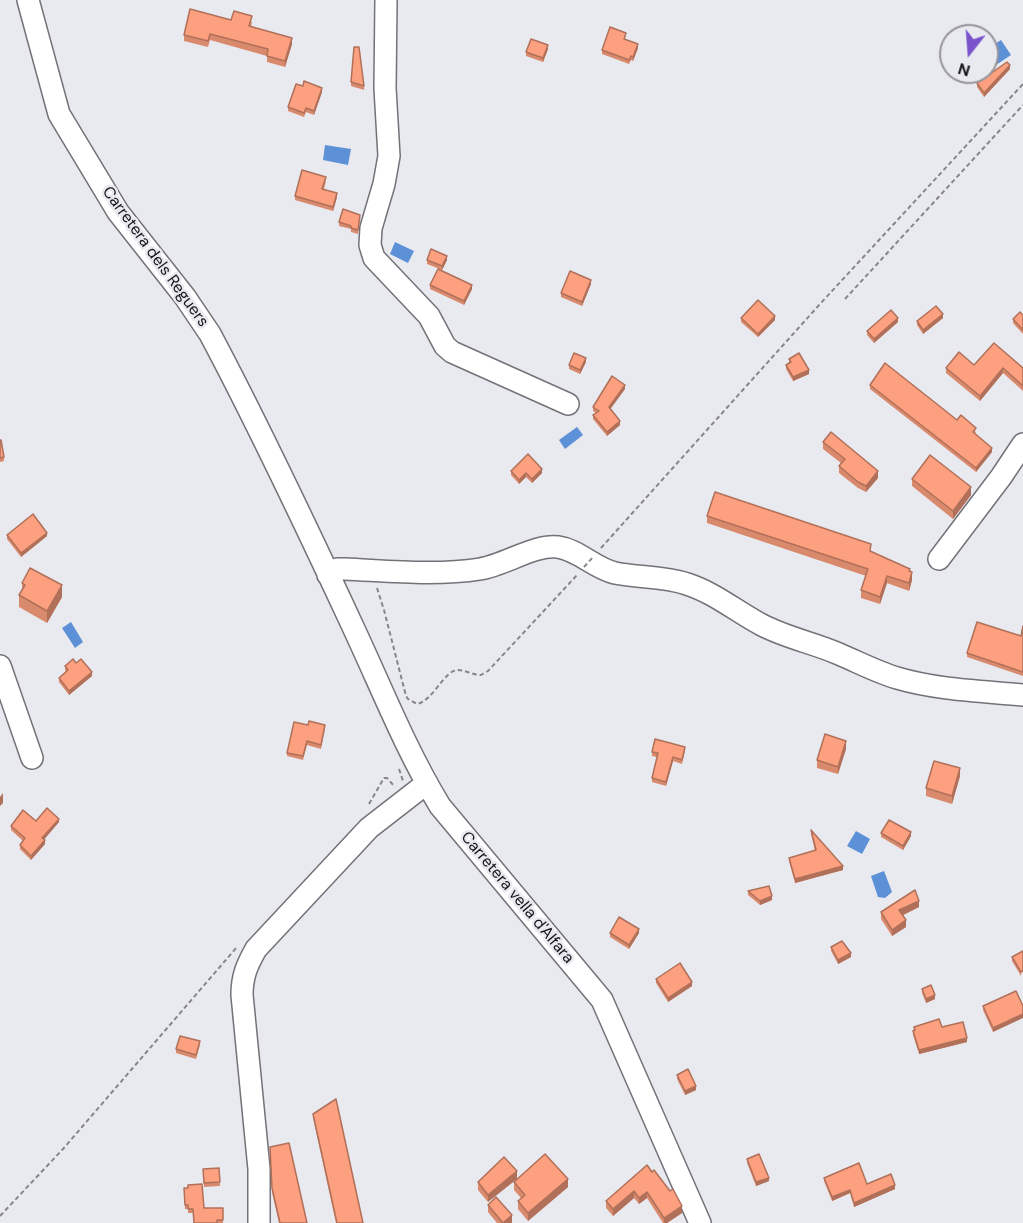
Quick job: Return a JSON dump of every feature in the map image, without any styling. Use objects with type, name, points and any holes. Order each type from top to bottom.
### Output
[{"type":"street","name":"Carretera dels Reguers","points":[[28,0],[59,114],[118,212],[185,297],[210,334],[328,575]]},
{"type":"street","points":[[386,0],[385,88],[389,156],[384,184],[371,228],[370,245],[374,258],[429,316],[445,346],[452,352],[568,404]]},
{"type":"street","points":[[939,559],[1023,444]]},
{"type":"street","points":[[328,575],[337,569],[470,571],[499,565],[544,548],[559,547],[616,573],[652,576],[688,585],[715,597],[772,630],[840,654],[896,678],[929,686],[1023,696]]},
{"type":"street","name":"Carretera vella d'Alfara","points":[[328,575],[393,717],[440,806],[602,1000],[700,1223]]},
{"type":"street","points":[[0,666],[32,758]]},
{"type":"street","points":[[259,1223],[259,1169],[242,995],[245,968],[256,949],[369,828],[427,783]]},
{"type":"path","points":[[488,671],[819,304],[1023,84]]},
{"type":"path","points":[[845,299],[1023,105]]},
{"type":"path","points":[[0,1216],[63,1149],[237,946]]},
{"type":"water","points":[[1001,40],[1011,55],[999,63],[999,41]]},
{"type":"water","points":[[325,145],[351,149],[348,165],[323,160]]},
{"type":"water","points":[[395,242],[414,251],[408,263],[390,254]]},
{"type":"water","points":[[577,427],[583,435],[565,449],[559,440]]},
{"type":"water","points":[[71,622],[83,642],[75,648],[62,628]]},
{"type":"water","points":[[856,831],[870,839],[862,854],[847,846]]},
{"type":"water","points":[[884,871],[892,892],[885,898],[878,897],[871,876]]},
{"type":"building","points":[[190,9],[231,20],[234,11],[252,16],[249,26],[292,38],[285,61],[267,56],[268,49],[210,34],[208,41],[184,35]]},
{"type":"building","points":[[610,27],[626,33],[624,39],[638,44],[633,57],[631,56],[629,60],[602,50]]},
{"type":"building","points":[[531,39],[548,45],[543,58],[526,52]]},
{"type":"building","points":[[354,47],[359,47],[364,86],[351,82]]},
{"type":"building","points":[[1007,62],[1010,65],[999,77],[999,68]]},
{"type":"building","points":[[304,81],[322,88],[314,111],[306,108],[304,113],[288,107],[296,84],[303,86]]},
{"type":"building","points":[[978,84],[992,84],[984,93]]},
{"type":"building","points":[[302,170],[326,177],[322,189],[337,193],[333,207],[295,196]]},
{"type":"building","points":[[343,209],[360,215],[358,230],[339,222]]},
{"type":"building","points":[[431,249],[447,256],[442,266],[427,260]]},
{"type":"building","points":[[438,269],[472,285],[464,301],[430,285]]},
{"type":"building","points":[[570,271],[591,280],[582,302],[561,293]]},
{"type":"building","points":[[758,300],[775,316],[758,334],[741,318]]},
{"type":"building","points":[[936,306],[943,314],[923,330],[917,321]]},
{"type":"building","points":[[891,310],[898,318],[874,339],[867,331]]},
{"type":"building","points":[[1020,312],[1023,315],[1023,330],[1013,319]]},
{"type":"building","points":[[994,343],[1023,368],[1023,386],[1003,368],[980,396],[946,368],[959,352],[974,365]]},
{"type":"building","points":[[574,353],[586,358],[580,370],[569,365]]},
{"type":"building","points":[[799,353],[809,370],[793,377],[786,365],[791,362],[789,359]]},
{"type":"building","points":[[885,363],[957,420],[961,415],[976,428],[973,432],[992,448],[976,468],[870,385]]},
{"type":"building","points":[[612,376],[625,385],[609,407],[620,421],[607,432],[593,415],[599,411],[593,407]]},
{"type":"building","points":[[831,432],[878,471],[866,486],[839,466],[845,459],[823,442]]},
{"type":"building","points":[[0,440],[4,457],[0,458]]},
{"type":"building","points":[[528,454],[542,469],[532,479],[526,473],[519,480],[511,471]]},
{"type":"building","points":[[930,455],[971,487],[953,511],[912,479]]},
{"type":"building","points":[[715,492],[871,544],[870,551],[910,569],[909,571],[912,572],[909,583],[887,576],[880,597],[861,590],[868,569],[707,516]]},
{"type":"building","points":[[33,514],[47,533],[21,553],[7,535]]},
{"type":"building","points":[[30,568],[62,585],[47,611],[19,595]]},
{"type":"building","points":[[977,622],[1021,636],[1023,626],[1023,672],[967,653]]},
{"type":"building","points":[[73,659],[76,663],[81,659],[92,672],[69,691],[59,678],[68,670],[65,666]]},
{"type":"building","points":[[309,721],[325,725],[321,745],[307,741],[303,756],[287,753],[294,722],[308,725]]},
{"type":"building","points":[[825,734],[846,741],[838,767],[817,760]]},
{"type":"building","points":[[655,739],[685,747],[682,760],[673,757],[666,782],[652,778],[658,753],[652,752]]},
{"type":"building","points":[[934,761],[960,768],[952,796],[926,788]]},
{"type":"building","points":[[47,808],[59,819],[42,838],[45,840],[31,856],[20,845],[25,838],[11,826],[23,810],[36,821]]},
{"type":"building","points":[[889,820],[911,832],[903,846],[881,833]]},
{"type":"building","points":[[811,830],[843,866],[795,879],[789,858],[816,850]]},
{"type":"building","points":[[769,886],[772,896],[760,901],[748,891]]},
{"type":"building","points":[[915,890],[919,901],[899,910],[906,920],[892,930],[881,912]]},
{"type":"building","points":[[619,917],[639,929],[629,945],[610,933]]},
{"type":"building","points":[[842,941],[851,953],[838,960],[831,947]]},
{"type":"building","points":[[1023,951],[1023,971],[1021,972],[1012,957]]},
{"type":"building","points":[[680,963],[692,982],[668,998],[656,979]]},
{"type":"building","points":[[931,985],[935,995],[926,999],[922,989]]},
{"type":"building","points":[[1016,991],[1023,1006],[1023,1014],[993,1028],[983,1006]]},
{"type":"building","points":[[939,1019],[942,1027],[963,1022],[967,1038],[919,1050],[913,1031],[914,1027]]},
{"type":"building","points":[[180,1036],[200,1041],[196,1055],[176,1049]]},
{"type":"building","points":[[688,1069],[696,1086],[685,1091],[677,1075]]},
{"type":"building","points":[[336,1099],[363,1223],[337,1223],[313,1114]]},
{"type":"building","points":[[289,1143],[307,1223],[280,1223],[272,1188],[270,1147]]},
{"type":"building","points":[[545,1154],[568,1179],[528,1213],[518,1201],[525,1195],[514,1182]]},
{"type":"building","points":[[759,1154],[769,1178],[756,1182],[747,1159]]},
{"type":"building","points":[[504,1157],[517,1171],[488,1195],[478,1182]]},
{"type":"building","points":[[859,1163],[867,1184],[891,1174],[895,1185],[854,1203],[850,1190],[832,1197],[824,1178]]},
{"type":"building","points":[[647,1165],[652,1172],[654,1170],[670,1191],[673,1189],[682,1206],[664,1218],[647,1192],[639,1198],[634,1191],[613,1209],[606,1201]]},
{"type":"building","points":[[219,1168],[220,1182],[204,1183],[203,1169]]},
{"type":"building","points":[[202,1184],[204,1208],[223,1208],[223,1220],[217,1220],[217,1223],[194,1223],[193,1209],[188,1209],[188,1205],[185,1205],[184,1188],[188,1188],[188,1185]]},
{"type":"building","points":[[496,1197],[512,1215],[503,1223],[488,1205]]}]
